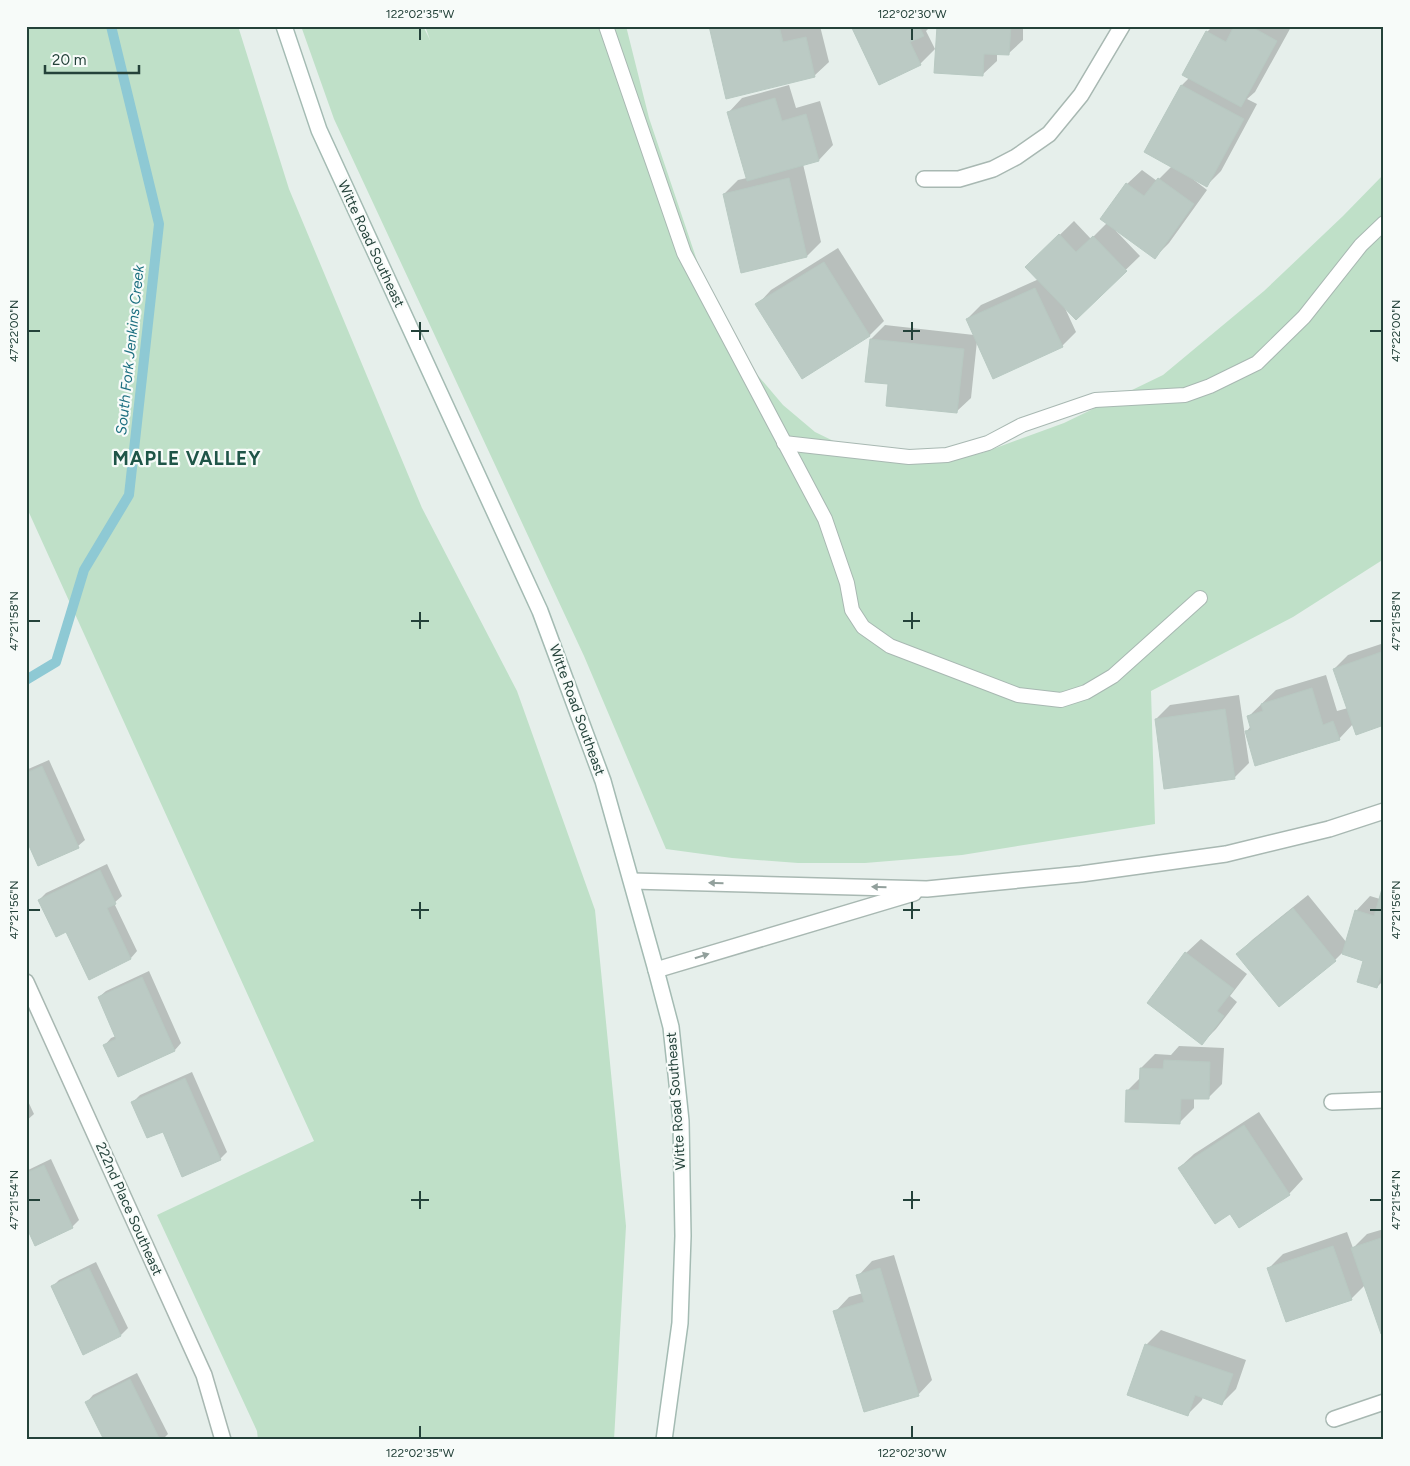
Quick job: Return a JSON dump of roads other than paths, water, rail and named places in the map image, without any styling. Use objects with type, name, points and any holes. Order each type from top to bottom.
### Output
[{"type":"street","name":"Witte Road Southeast","points":[[284,26],[319,130],[540,611],[603,781],[656,970],[672,1037],[681,1121],[683,1236],[680,1323],[664,1440]]},
{"type":"street","points":[[924,179],[959,179],[993,170],[1016,157],[1049,134],[1081,95],[1122,26]]},
{"type":"street","points":[[632,881],[927,889],[1081,874],[1226,854],[1329,829],[1384,811]]},
{"type":"street","points":[[656,970],[927,889]]},
{"type":"street","name":"222nd Place Southeast","points":[[26,982],[204,1375],[223,1440]]},
{"type":"street","points":[[1332,1102],[1384,1100]]},
{"type":"street","points":[[1334,1419],[1384,1402]]},
{"type":"lane","points":[[606,26],[684,253],[825,519],[847,583],[852,610],[863,627],[890,646],[1018,695],[1061,700],[1086,692],[1113,676],[1200,598]]},
{"type":"lane","points":[[784,443],[909,457],[947,454],[988,443],[1022,425],[1095,400],[1185,395],[1210,386],[1257,363],[1304,317],[1361,244],[1384,223]]},
{"type":"waterway","name":"South Fork Jenkins Creek","points":[[26,680],[56,662],[84,570],[129,495],[159,224],[111,26]]},
{"type":"district","name":"MAPLE VALLEY","points":[[187,458]]}]
